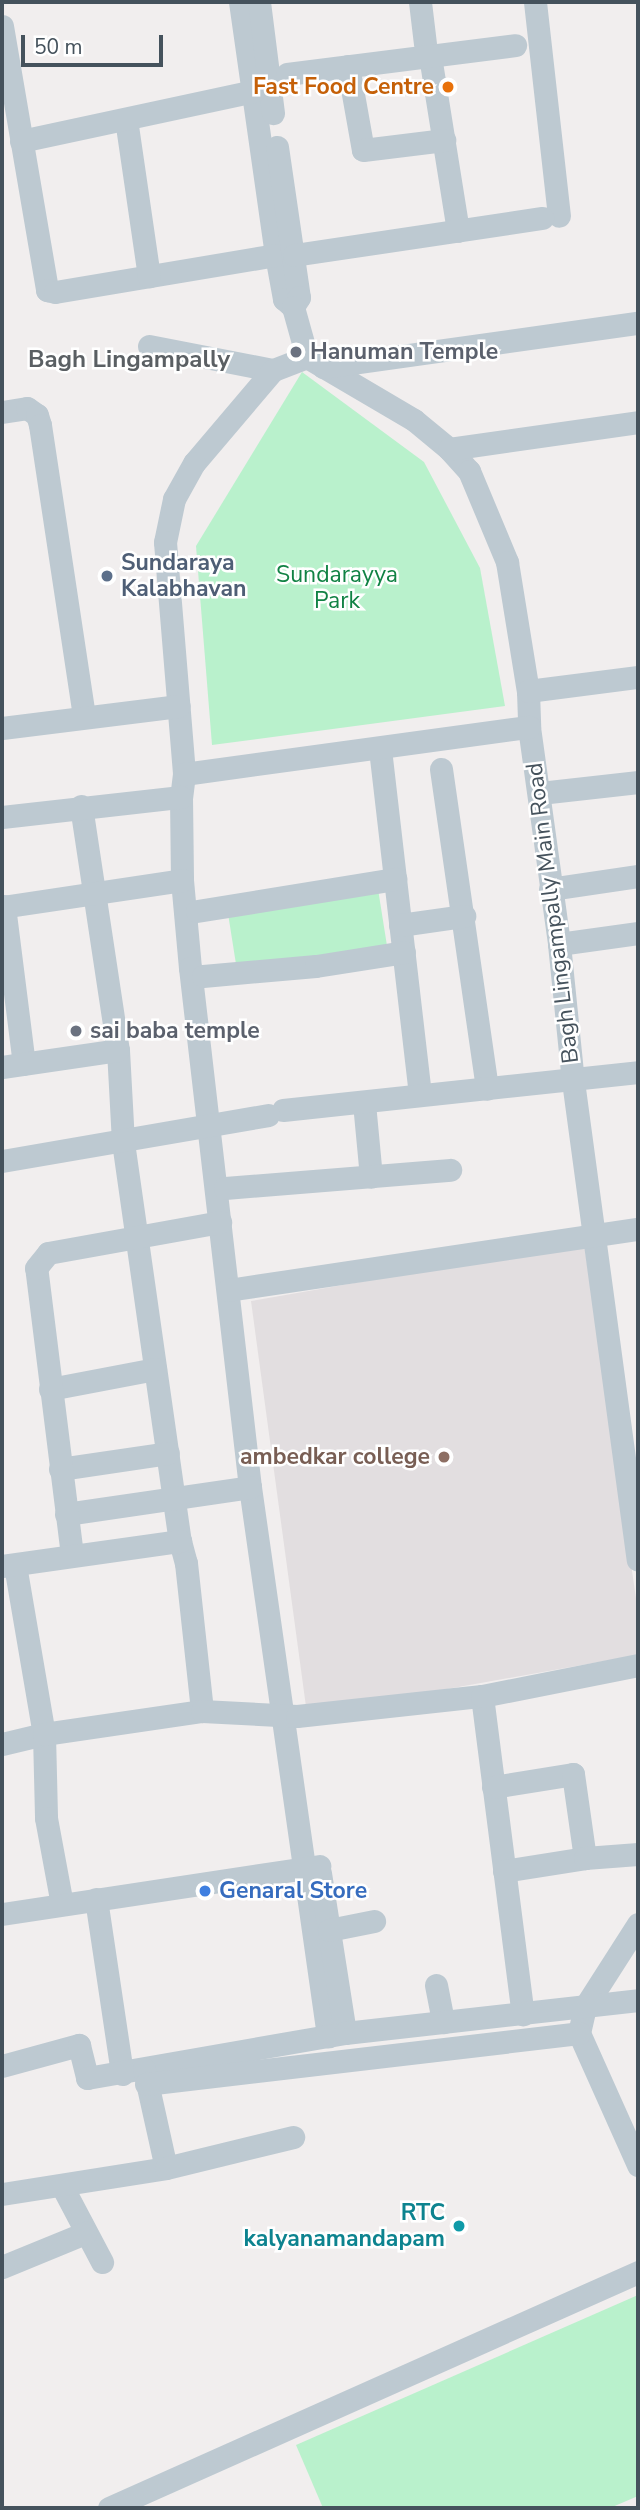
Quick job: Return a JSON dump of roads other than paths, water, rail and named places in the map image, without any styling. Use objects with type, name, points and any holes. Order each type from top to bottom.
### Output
[{"type":"street","points":[[240,2],[285,255]]},
{"type":"street","points":[[260,2],[285,255],[284,299],[292,307],[315,362]]},
{"type":"street","points":[[420,2],[458,231]]},
{"type":"street","points":[[2,26],[47,290],[55,292],[285,255],[551,217],[535,2]]},
{"type":"street","points":[[287,74],[348,66],[428,50],[515,45]]},
{"type":"street","points":[[348,66],[363,150],[444,139]]},
{"type":"street","points":[[21,141],[254,91]]},
{"type":"street","points":[[126,120],[149,276]]},
{"type":"street","points":[[149,346],[273,370],[315,362],[638,323]]},
{"type":"street","name":"Bagh Lingampally Main Road","points":[[315,362],[414,420],[449,449],[469,471],[508,562],[528,691],[529,727],[559,944],[573,1081],[635,1516],[638,1560]]},
{"type":"street","points":[[273,370],[194,463],[174,499],[164,542],[179,706],[183,880],[225,1188],[250,1487],[289,1716],[337,2034]]},
{"type":"street","points":[[2,412],[27,408],[37,415],[40,425],[84,716]]},
{"type":"street","points":[[449,449],[638,422]]},
{"type":"street","points":[[528,691],[638,677]]},
{"type":"street","points":[[2,728],[179,706]]},
{"type":"street","points":[[2,817],[81,806],[380,749],[529,727]]},
{"type":"street","points":[[380,749],[420,1095]]},
{"type":"street","points":[[442,769],[487,1089]]},
{"type":"street","points":[[540,793],[638,782]]},
{"type":"street","points":[[182,785],[194,796],[197,911],[220,1222],[233,1289],[289,1716]]},
{"type":"street","points":[[81,806],[118,1050],[123,1142],[176,1497],[180,1541],[186,1563],[202,1711]]},
{"type":"street","points":[[550,889],[638,876]]},
{"type":"street","points":[[197,911],[395,879]]},
{"type":"street","points":[[118,1050],[13,1065],[3,906],[183,880]]},
{"type":"street","points":[[400,925],[464,916]]},
{"type":"street","points":[[559,944],[638,933]]},
{"type":"street","points":[[203,976],[316,966],[404,952]]},
{"type":"street","points":[[2,1161],[215,1126],[275,1112],[638,1072]]},
{"type":"street","points":[[364,1103],[371,1177]]},
{"type":"street","points":[[225,1188],[450,1170]]},
{"type":"street","points":[[72,1555],[36,1275],[39,1261],[48,1253],[220,1222]]},
{"type":"street","points":[[233,1289],[638,1229]]},
{"type":"street","points":[[50,1389],[155,1370]]},
{"type":"street","points":[[60,1469],[168,1453]]},
{"type":"street","points":[[66,1514],[250,1487]]},
{"type":"street","points":[[62,1904],[46,1818],[44,1734],[8,1566],[180,1541]]},
{"type":"street","points":[[2,1744],[44,1734],[202,1711],[289,1716],[482,1696],[638,1665]]},
{"type":"street","points":[[482,1696],[523,2014]]},
{"type":"street","points":[[493,1787],[573,1774],[585,1858]]},
{"type":"street","points":[[504,1871],[585,1858],[638,1854]]},
{"type":"street","points":[[2,1914],[312,1867]]},
{"type":"street","points":[[312,1867],[329,1930],[337,2034]]},
{"type":"street","points":[[96,1899],[137,2076],[166,2168]]},
{"type":"street","points":[[329,1930],[374,1921]]},
{"type":"street","points":[[638,1924],[585,2007],[579,2033],[638,2165]]},
{"type":"street","points":[[436,1985],[443,2022]]},
{"type":"street","points":[[137,2076],[337,2034],[638,2000]]},
{"type":"street","points":[[2,2066],[79,2045],[87,2078],[137,2076],[579,2033]]},
{"type":"street","points":[[2,2194],[166,2168],[293,2137]]},
{"type":"street","points":[[62,2186],[102,2262]]},
{"type":"street","points":[[2,2267],[85,2233]]},
{"type":"street","points":[[109,2508],[638,2272]]},
{"type":"place","name":"Fast Food Centre","points":[[448,87]]},
{"type":"place","name":"Hanuman Temple","points":[[296,352]]},
{"type":"place","name":"Sundaraya Kalabhavan","points":[[107,576]]},
{"type":"place","name":"sai baba temple","points":[[76,1031]]},
{"type":"place","name":"ambedkar college","points":[[444,1457]]},
{"type":"place","name":"Genaral Store","points":[[205,1891]]},
{"type":"place","name":"RTC kalyanamandapam","points":[[459,2226]]},
{"type":"district","name":"Bagh Lingampally","points":[[129,360]]},
{"type":"park label","name":"Sundarayya Park","points":[[337,588]]}]
